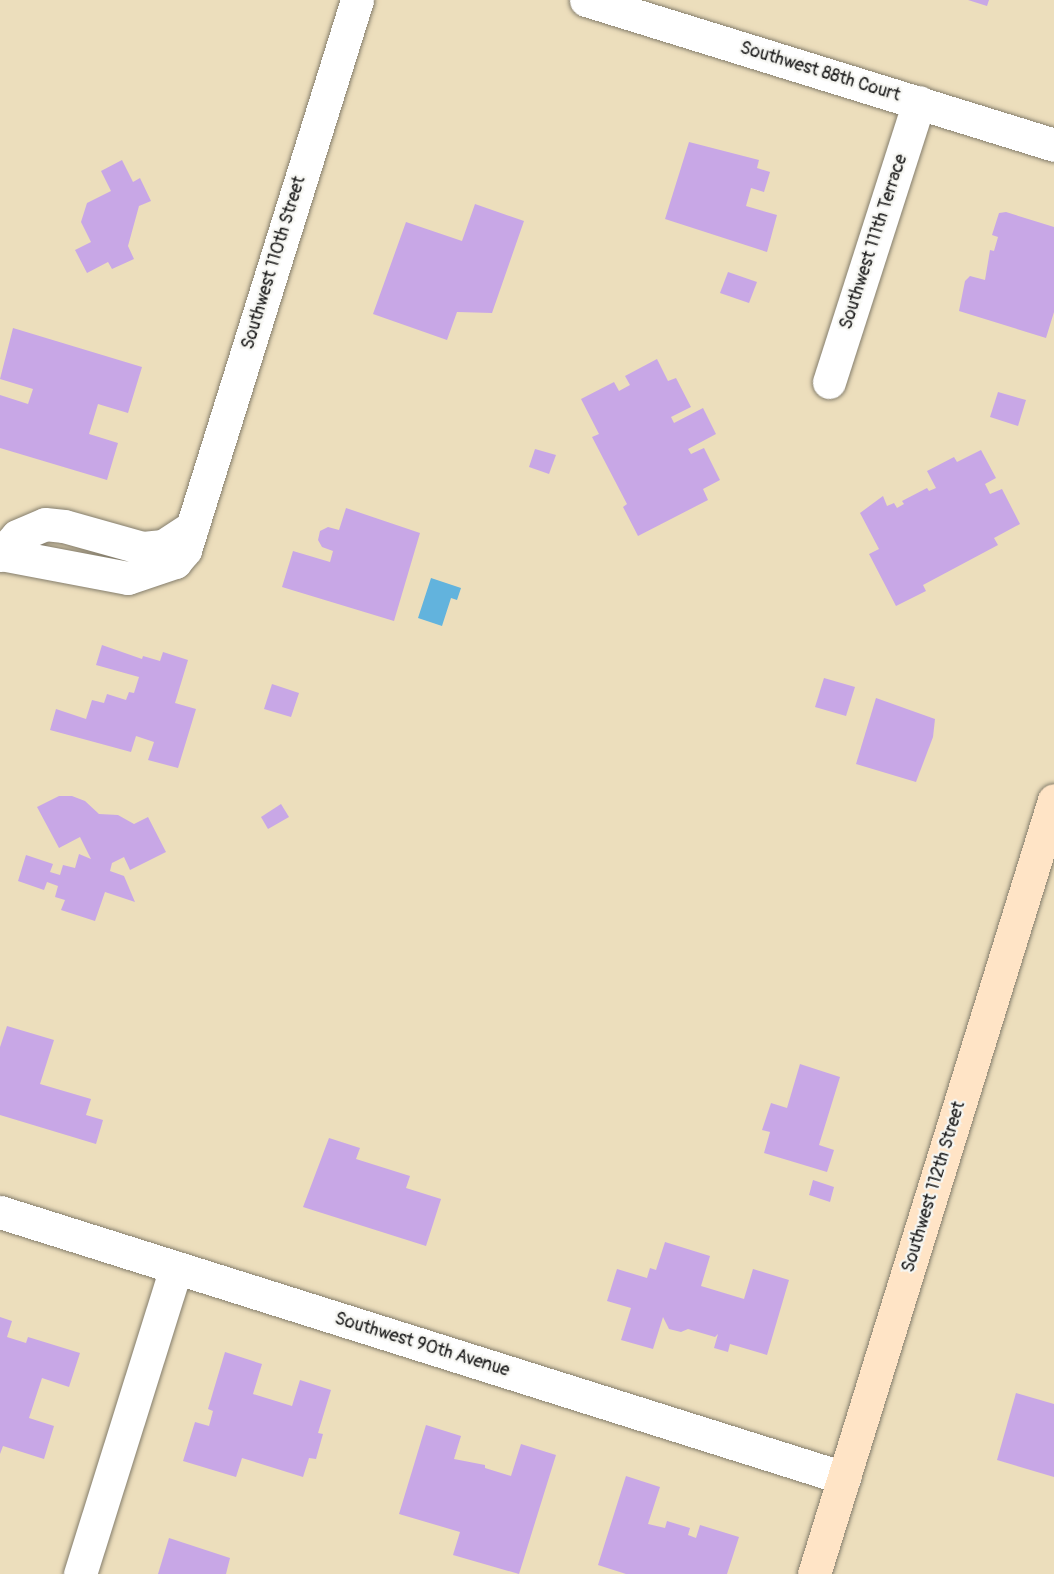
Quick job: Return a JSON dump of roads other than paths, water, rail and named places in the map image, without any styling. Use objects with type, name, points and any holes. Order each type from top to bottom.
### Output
[{"type":"main road","name":"Southwest 112th Street","points":[[814,1574],[1054,800]]},
{"type":"street","name":"Southwest 110th Street","points":[[1,555],[128,578],[175,562],[185,550],[357,0]]},
{"type":"street","name":"Southwest 88th Court","points":[[586,0],[1054,145]]},
{"type":"street","name":"Southwest 111th Terrace","points":[[829,381],[919,102]]},
{"type":"street","name":"Southwest 90th Avenue","points":[[0,1212],[844,1478]]},
{"type":"street","points":[[80,1574],[176,1268]]},
{"type":"water","points":[[431,578],[461,588],[457,600],[451,598],[442,626],[418,618]]}]
